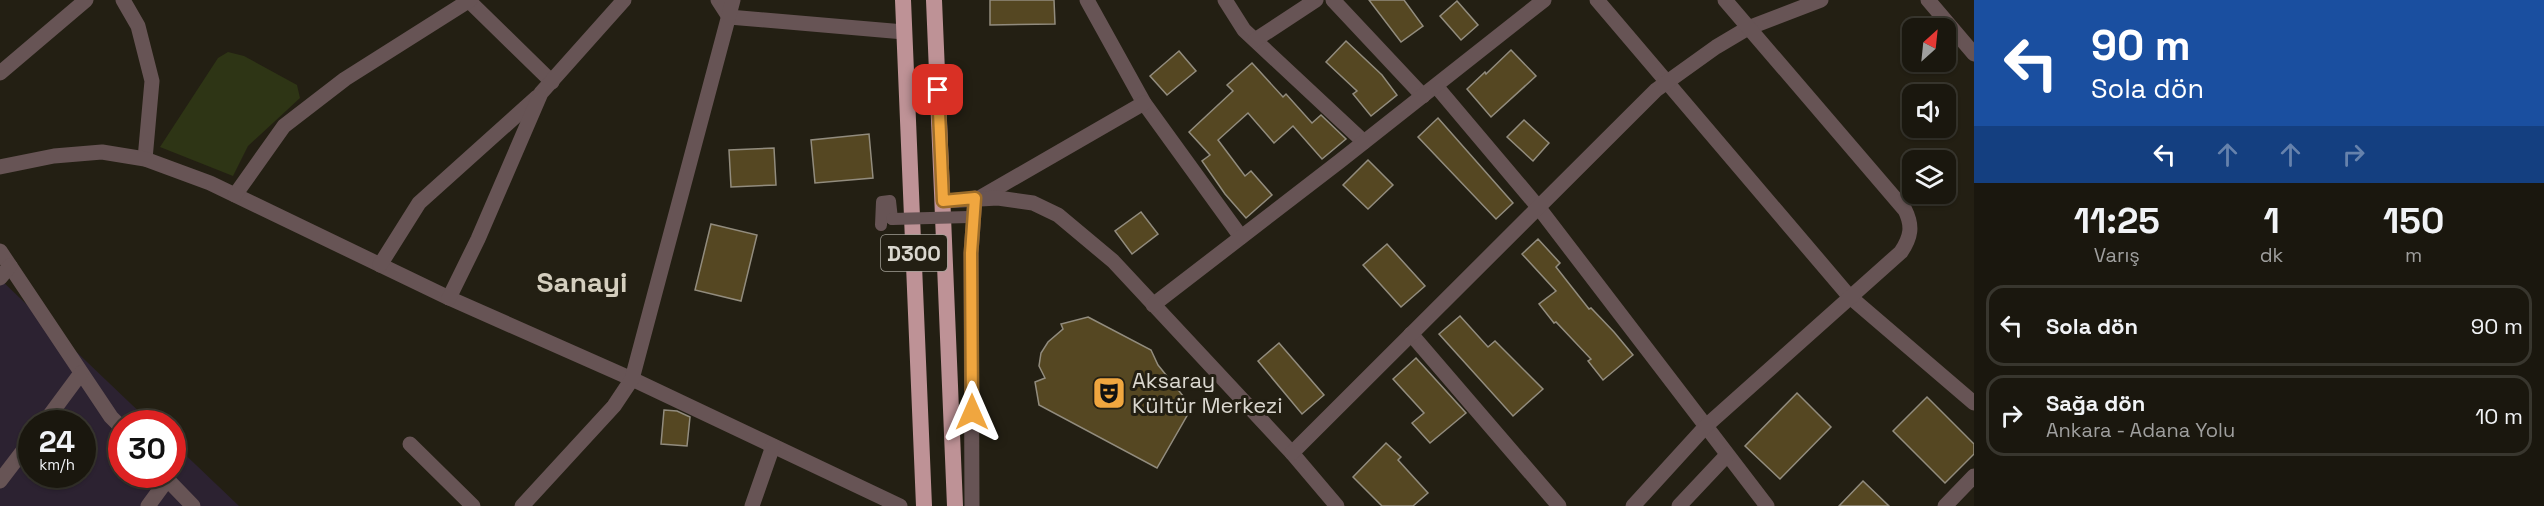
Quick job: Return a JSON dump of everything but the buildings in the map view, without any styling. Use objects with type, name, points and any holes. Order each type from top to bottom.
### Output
[{"type":"highway","name":"D300","points":[[903,0],[924,506]]},
{"type":"highway","name":"D300","points":[[934,0],[955,506]]},
{"type":"street","points":[[0,73],[86,0]]},
{"type":"street","points":[[123,0],[138,26],[152,81],[145,159]]},
{"type":"street","points":[[236,195],[284,126],[345,79],[469,0],[546,88]]},
{"type":"street","points":[[380,265],[419,202],[546,88],[624,0]]},
{"type":"street","points":[[718,0],[729,17]]},
{"type":"street","points":[[522,506],[614,406],[632,379],[733,0]]},
{"type":"street","points":[[1087,0],[1144,103],[1241,237]]},
{"type":"street","points":[[1225,0],[1244,30],[1365,142]]},
{"type":"street","points":[[1255,40],[1316,0]]},
{"type":"street","points":[[1333,0],[1423,96]]},
{"type":"street","points":[[1153,305],[1365,142],[1544,0]]},
{"type":"street","points":[[1597,0],[1849,296],[1974,403]]},
{"type":"street","points":[[1633,506],[1706,426],[1901,252],[1911,233],[1911,221],[1905,210],[1725,0]]},
{"type":"street","points":[[1292,453],[1656,90],[1716,47],[1748,28],[1821,0]]},
{"type":"street","points":[[1928,0],[1974,54]]},
{"type":"street","points":[[729,17],[904,32]]},
{"type":"street","points":[[1436,86],[1539,208],[1767,506]]},
{"type":"street","points":[[449,298],[546,88]]},
{"type":"street","points":[[977,198],[1144,103]]},
{"type":"street","points":[[0,167],[54,156],[102,152],[145,159],[210,183],[449,298],[632,379],[900,506]]},
{"type":"street","points":[[972,506],[971,253],[977,198]]},
{"type":"street","points":[[943,201],[998,198],[1032,202],[1058,215],[1113,261],[1292,453],[1336,506]]},
{"type":"street","points":[[886,222],[969,217],[965,251],[971,253]]},
{"type":"street","points":[[0,251],[5,272],[109,410]]},
{"type":"street","points":[[1411,334],[1559,506]]},
{"type":"street","points":[[54,410],[81,373]]},
{"type":"street","points":[[410,444],[473,506]]},
{"type":"street","points":[[752,506],[773,446]]},
{"type":"street","points":[[1679,506],[1727,455]]},
{"type":"street","points":[[0,481],[18,457]]},
{"type":"street","points":[[1945,506],[1974,476]]},
{"type":"street","points":[[148,506],[158,488]]},
{"type":"street","points":[[175,488],[193,506]]},
{"type":"shaded area","points":[[0,279],[137,410],[108,410],[108,488],[186,488],[186,455],[239,506],[0,506]]},
{"type":"green space","points":[[228,52],[244,56],[297,85],[300,98],[248,146],[233,176],[160,147],[218,58]]},
{"type":"place","name":"Aksaray Kültür Merkezi","points":[[1109,393]]},
{"type":"district","name":"Sanayi","points":[[582,282]]},
{"type":"route","points":[[938,90],[943,201],[975,198],[971,253],[972,412]]}]
